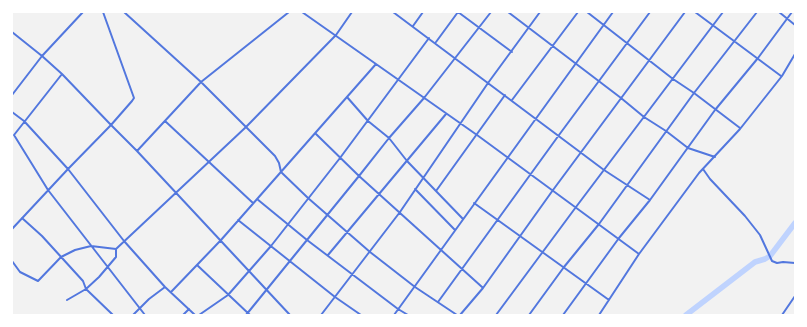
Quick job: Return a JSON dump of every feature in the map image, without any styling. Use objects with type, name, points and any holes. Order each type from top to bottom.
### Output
[{"type":"street","points":[[12,95],[42,56],[83,12]]},
{"type":"street","points":[[12,229],[111,125],[134,98],[103,12]]},
{"type":"street","points":[[124,12],[201,82],[275,156],[281,172],[308,198],[370,252],[415,287],[457,315]]},
{"type":"street","points":[[137,151],[201,82],[290,12]]},
{"type":"street","points":[[302,12],[477,135],[640,254]]},
{"type":"street","points":[[67,300],[86,289],[116,258],[116,249],[246,127],[336,35],[352,12]]},
{"type":"street","points":[[393,12],[436,42],[604,170],[628,184],[650,200]]},
{"type":"street","points":[[413,26],[423,12]]},
{"type":"street","points":[[436,42],[458,12],[512,52]]},
{"type":"street","points":[[197,265],[248,314],[389,138],[424,98],[491,12]]},
{"type":"street","points":[[508,12],[644,117],[666,131],[688,148],[715,157]]},
{"type":"street","points":[[321,315],[400,212],[488,83],[540,12]]},
{"type":"street","points":[[512,100],[578,12]]},
{"type":"street","points":[[587,12],[740,129]]},
{"type":"street","points":[[394,315],[613,12]]},
{"type":"street","points":[[438,302],[497,219],[650,12]]},
{"type":"street","points":[[460,315],[483,288],[580,152],[684,12]]},
{"type":"street","points":[[695,12],[782,76]]},
{"type":"street","points":[[496,315],[723,12]]},
{"type":"street","points":[[530,315],[564,268],[599,224],[694,93],[757,12]]},
{"type":"street","points":[[778,12],[795,24]]},
{"type":"street","points":[[563,315],[619,238],[650,200],[715,110],[758,58],[792,12]]},
{"type":"street","points":[[12,32],[62,74],[177,193],[290,315]]},
{"type":"street","points":[[199,315],[228,295],[271,246],[340,158],[430,38]]},
{"type":"street","points":[[599,315],[640,254],[699,173],[740,129],[782,76],[795,54]]},
{"type":"street","points":[[172,292],[316,134],[376,64]]},
{"type":"street","points":[[62,74],[14,135],[48,190],[145,315]]},
{"type":"street","points":[[436,191],[505,95]]},
{"type":"street","points":[[347,97],[368,121],[389,138],[407,161],[463,219]]},
{"type":"street","points":[[12,112],[24,121],[68,169],[124,241],[165,287],[195,315]]},
{"type":"street","points":[[328,256],[446,114]]},
{"type":"street","points":[[165,121],[208,163],[253,203]]},
{"type":"street","points":[[316,134],[378,194],[400,212],[483,288]]},
{"type":"street","points":[[703,169],[710,179],[745,216],[760,235],[772,261],[777,263],[795,263]]},
{"type":"street","points":[[415,189],[455,230]]},
{"type":"street","points":[[256,199],[307,240],[408,315]]},
{"type":"street","points":[[474,203],[610,300]]},
{"type":"street","points":[[22,218],[62,257],[83,281],[86,289],[113,315]]},
{"type":"street","points":[[238,220],[335,297],[361,315]]},
{"type":"street","points":[[12,261],[20,272],[38,281],[62,257],[75,250],[91,246],[116,249]]},
{"type":"street","points":[[133,315],[149,299],[165,287]]},
{"type":"street","points":[[782,315],[795,296]]},
{"type":"street","points":[[183,315],[189,309]]},
{"type":"waterway","points":[[686,315],[755,262],[770,256],[795,223]]}]
